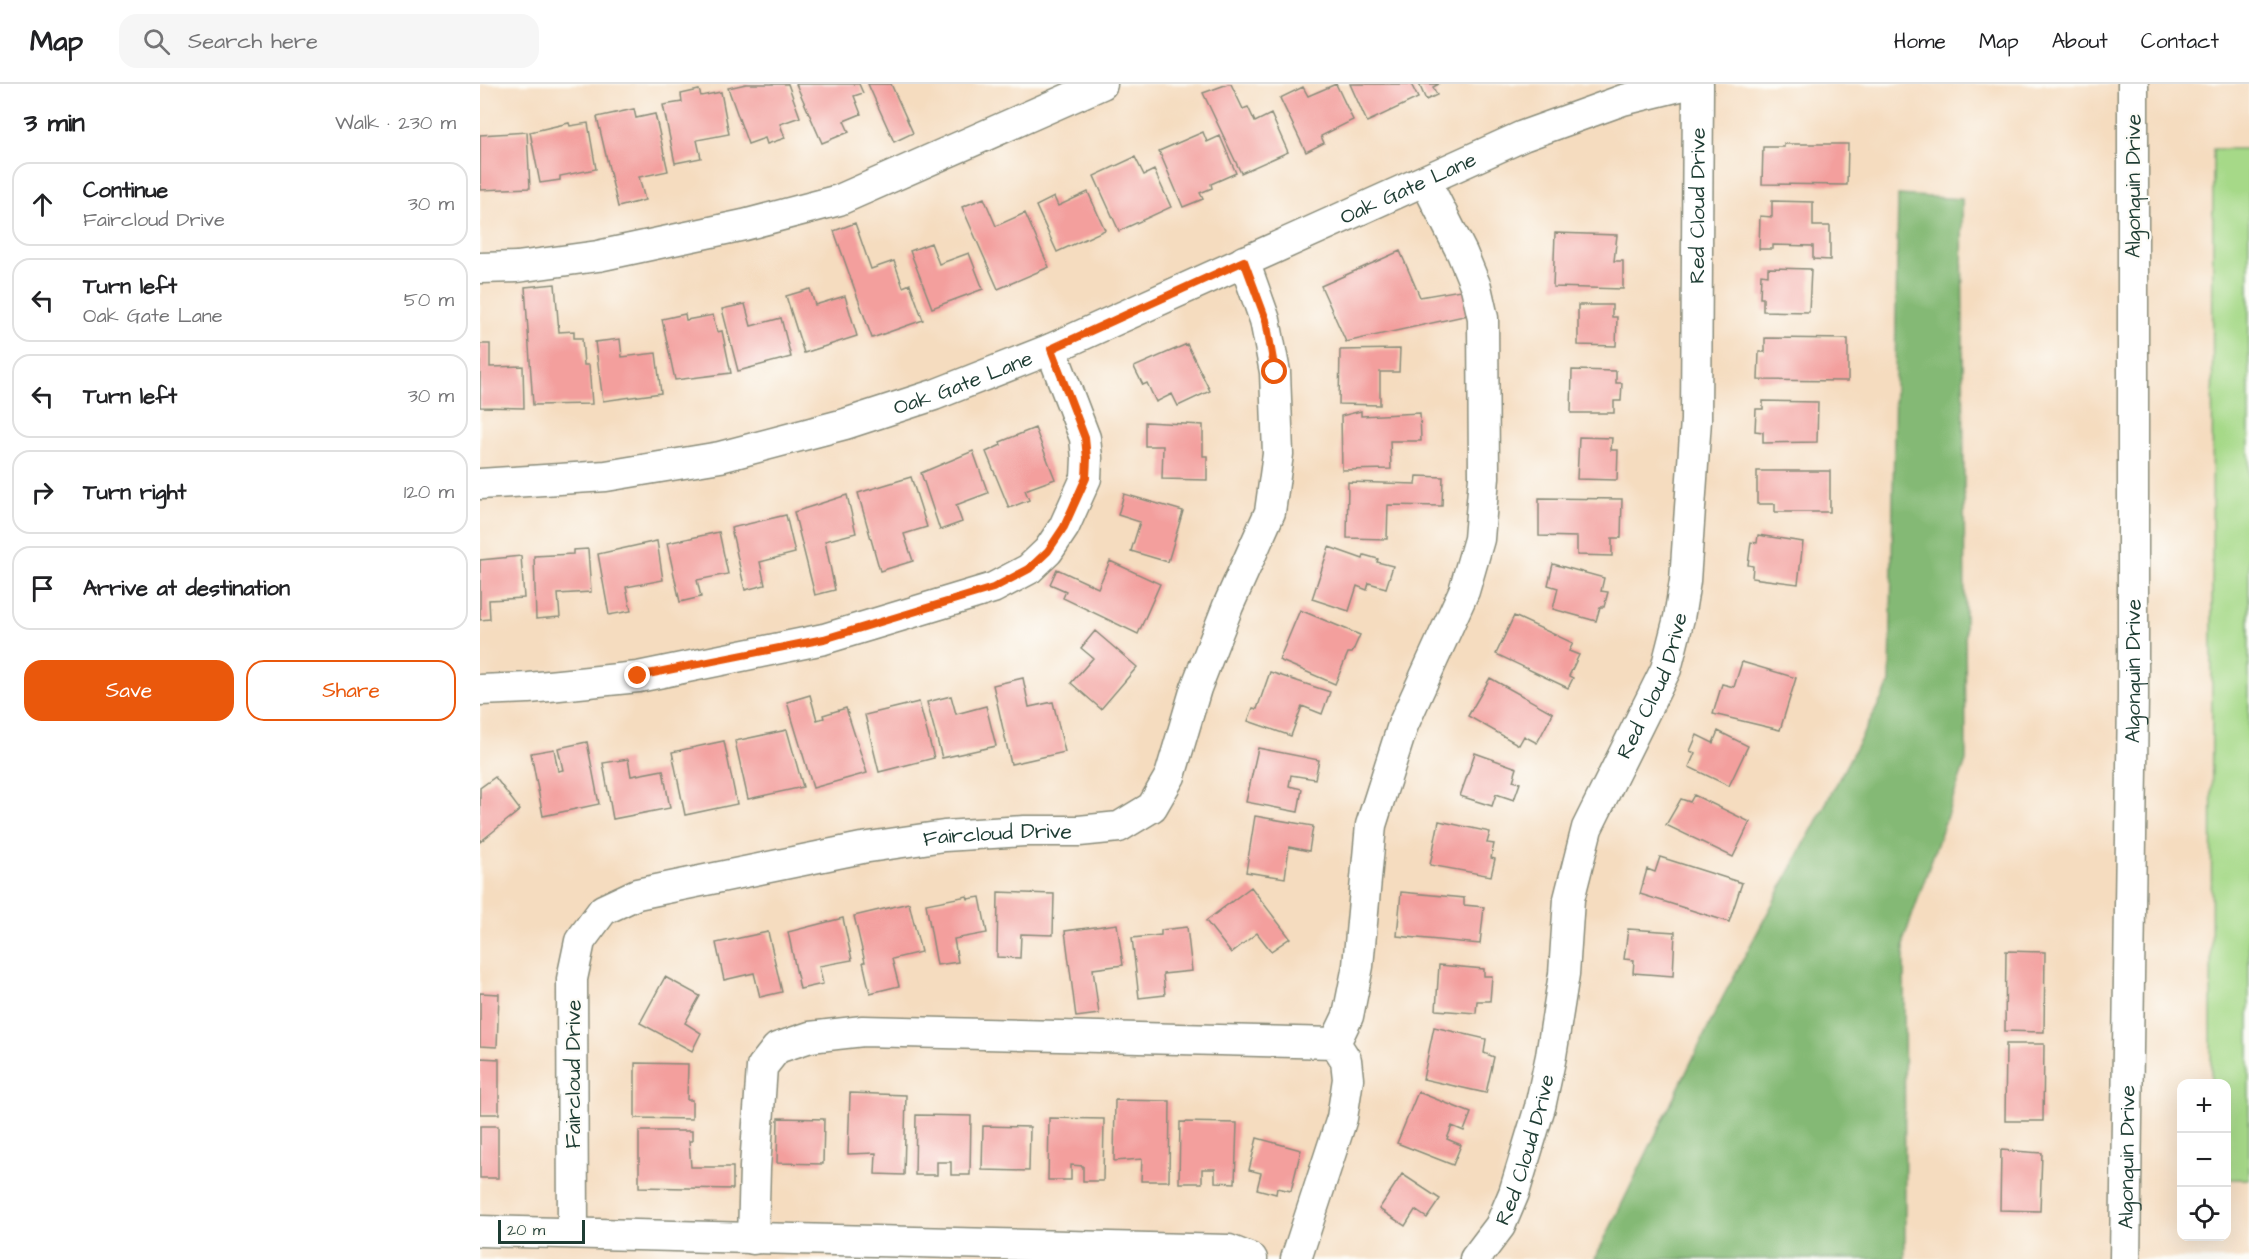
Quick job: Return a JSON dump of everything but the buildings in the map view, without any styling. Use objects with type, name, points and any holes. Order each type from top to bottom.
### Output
[{"type":"street","points":[[480,268],[517,267],[598,256],[744,225],[838,200],[1102,84]]},
{"type":"street","name":"Oak Gate Lane","points":[[480,484],[606,476],[720,457],[845,424],[934,395],[1051,349],[1244,261],[1426,182],[1523,136],[1623,100],[1688,84]]},
{"type":"street","name":"Red Cloud Drive","points":[[1475,1259],[1500,1226],[1507,1210],[1540,1107],[1564,974],[1569,899],[1587,828],[1666,669],[1679,618],[1685,581],[1696,420],[1698,84]]},
{"type":"street","name":"Algonquin Drive","points":[[2125,1259],[2133,696],[2133,84]]},
{"type":"street","points":[[1335,1043],[1348,1016],[1358,966],[1371,825],[1403,725],[1464,591],[1479,539],[1484,477],[1483,318],[1476,287],[1462,253],[1426,182]]},
{"type":"street","name":"Faircloud Drive","points":[[573,1233],[572,979],[580,941],[603,910],[638,894],[862,848],[944,836],[1024,831],[1079,831],[1119,827],[1152,807],[1170,776],[1196,688],[1228,606],[1270,512],[1278,454],[1275,372],[1266,320],[1244,261]]},
{"type":"street","points":[[480,690],[530,688],[638,676],[824,639],[993,588],[1029,569],[1048,551],[1064,527],[1086,478],[1085,438],[1051,349]]},
{"type":"street","points":[[753,1239],[762,1067],[777,1048],[810,1036],[863,1031],[1335,1043]]},
{"type":"street","points":[[1296,1259],[1342,1118],[1348,1079],[1346,1060],[1335,1043]]},
{"type":"street","points":[[480,1232],[1229,1250],[1252,1259]]},
{"type":"green space","points":[[2213,149],[2249,149],[2249,1179],[2231,1179],[2231,1079],[2211,1079]]},
{"type":"green space","points":[[1898,195],[1962,199],[1966,761],[1904,939],[1905,1259],[1595,1259],[1724,995],[1890,683]]},
{"type":"route","points":[[638,676],[824,639],[993,588],[1029,569],[1048,551],[1064,527],[1086,478],[1085,438],[1051,349],[1244,261],[1266,320],[1275,372]]}]
